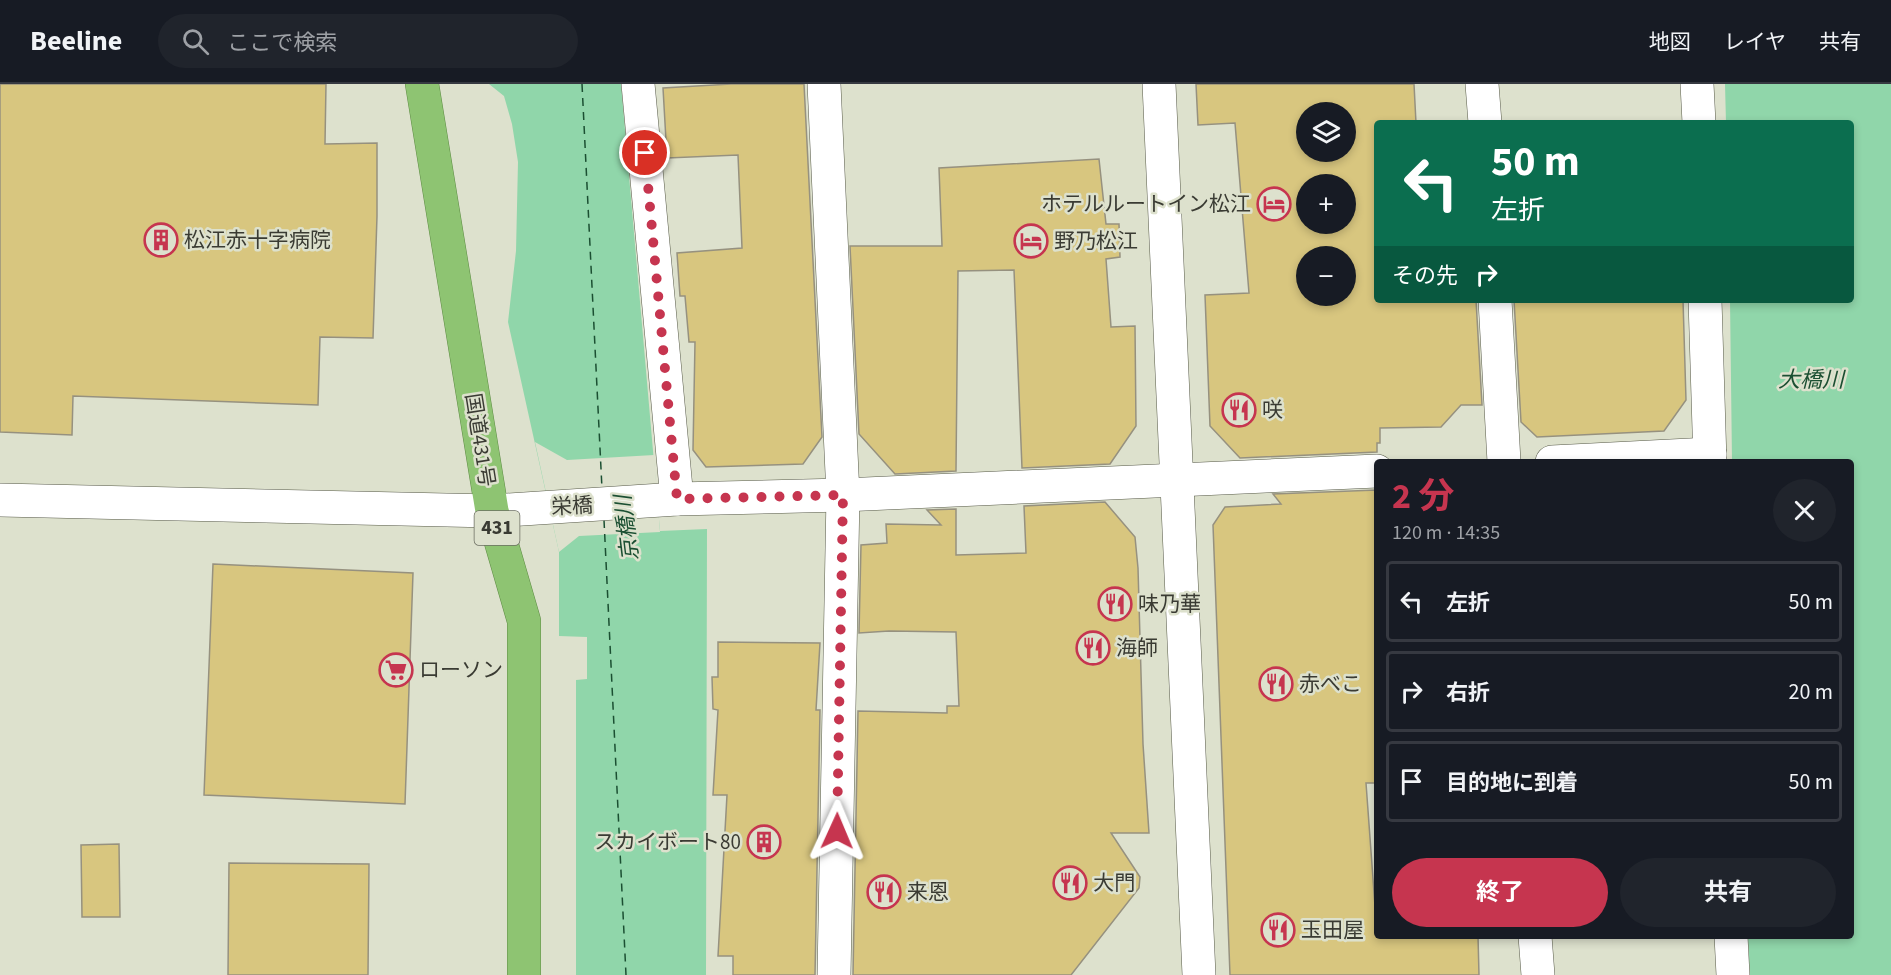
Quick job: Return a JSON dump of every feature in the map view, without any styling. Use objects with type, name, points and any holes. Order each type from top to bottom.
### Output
[{"type":"highway","name":"国道431号","points":[[422,84],[524,621],[524,975]]},
{"type":"street","points":[[638,84],[671,500]]},
{"type":"street","points":[[824,84],[843,495],[834,975]]},
{"type":"street","points":[[1159,84],[1199,975]]},
{"type":"street","points":[[1482,84],[1485,120]]},
{"type":"street","points":[[1697,84],[1699,120]]},
{"type":"street","points":[[1495,303],[1504,459]]},
{"type":"street","points":[[1670,459],[1710,458],[1705,303]]},
{"type":"street","name":"栄橋","points":[[0,500],[503,510],[671,500],[843,495],[1374,471]]},
{"type":"street","points":[[1535,939],[1538,975]]},
{"type":"street","points":[[1731,939],[1733,975]]},
{"type":"water","name":"京橋川","points":[[489,84],[621,84],[660,531],[707,529],[706,975],[576,975],[576,680],[587,679],[587,637],[559,636],[559,552],[508,322],[516,251],[518,162],[512,124],[504,96]]},
{"type":"water","name":"大橋川","points":[[1725,84],[1891,84],[1891,975],[1750,975],[1748,939],[1854,939],[1854,459],[1732,459],[1730,303],[1854,303],[1854,120],[1726,120]]},
{"type":"pier","points":[[535,442],[567,460],[654,455],[660,532],[579,536],[559,552]]},
{"type":"building","name":"松江赤十字病院","points":[[0,84],[326,84],[325,144],[377,143],[377,216],[373,338],[320,337],[318,405],[73,396],[72,435],[0,432]]},
{"type":"building","points":[[731,84],[804,84],[822,437],[803,464],[706,467],[693,450],[695,342],[689,342],[685,296],[680,296],[677,253],[742,248],[738,155],[667,158],[663,88]]},
{"type":"building","points":[[1196,84],[1414,84],[1416,120],[1374,120],[1374,303],[1476,303],[1482,405],[1461,405],[1441,427],[1380,428],[1380,443],[1377,443],[1377,452],[1240,458],[1210,426],[1205,295],[1249,293],[1235,123],[1198,125]]},
{"type":"building","points":[[1099,159],[1106,224],[1119,224],[1120,257],[1106,259],[1111,327],[1135,326],[1136,426],[1110,464],[1022,468],[1014,270],[958,271],[956,471],[895,474],[859,434],[850,246],[942,246],[939,168]]},
{"type":"building","points":[[1514,303],[1683,303],[1686,400],[1664,431],[1537,437],[1521,422]]},
{"type":"building","points":[[1374,490],[1374,783],[1366,783],[1374,892],[1374,939],[1478,939],[1479,975],[1230,975],[1213,525],[1225,507],[1281,504],[1273,494]]},
{"type":"building","points":[[1105,502],[1135,537],[1138,568],[1143,744],[1149,833],[1111,833],[1140,877],[1139,888],[1071,975],[853,975],[858,711],[947,713],[947,706],[959,706],[956,632],[859,633],[861,545],[887,543],[886,524],[941,525],[927,510],[956,509],[956,555],[1026,553],[1024,506]]},
{"type":"building","points":[[213,564],[413,573],[405,804],[204,795]]},
{"type":"building","points":[[718,642],[820,643],[816,710],[820,710],[815,975],[733,975],[733,956],[718,956],[727,795],[713,795],[718,710],[713,709],[712,677],[718,677]]},
{"type":"building","points":[[119,844],[120,917],[82,917],[81,845]]},
{"type":"building","points":[[229,863],[369,864],[368,975],[228,975]]},
{"type":"ferry route","points":[[582,84],[602,489]]},
{"type":"ferry route","points":[[604,520],[626,975]]},
{"type":"place","name":"ホテルルートイン松江","points":[[1274,204]]},
{"type":"place","name":"松江赤十字病院","points":[[161,240]]},
{"type":"place","name":"野乃松江","points":[[1031,241]]},
{"type":"place","name":"咲","points":[[1239,410]]},
{"type":"place","name":"味乃華","points":[[1115,604]]},
{"type":"place","name":"海師","points":[[1093,648]]},
{"type":"place","name":"ローソン","points":[[396,670]]},
{"type":"place","name":"赤べこ","points":[[1276,684]]},
{"type":"place","name":"スカイボート80","points":[[764,842]]},
{"type":"place","name":"大門","points":[[1070,883]]},
{"type":"place","name":"来恩","points":[[884,892]]},
{"type":"place","name":"玉田屋","points":[[1278,930]]},
{"type":"route","points":[[645,153],[677,499],[843,495],[837,831]]}]
